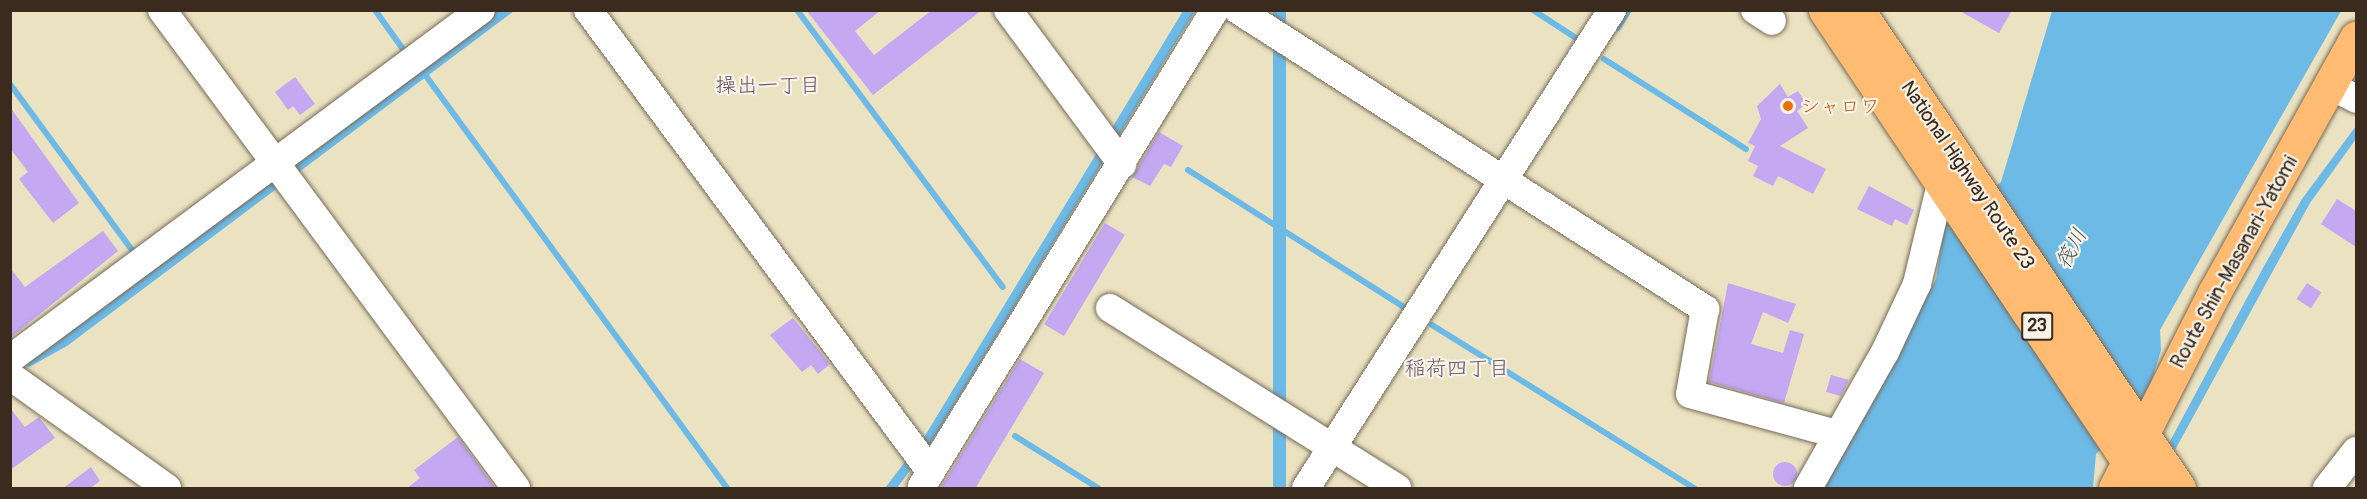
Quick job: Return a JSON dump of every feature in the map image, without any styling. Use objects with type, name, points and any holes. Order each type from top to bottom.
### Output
[{"type":"main road","name":"National Highway Route 23","points":[[1825,10],[1955,188],[2132,459],[2179,489]]},
{"type":"main road","name":"National Highway Route 23","points":[[1858,10],[1955,188]]},
{"type":"main road","name":"Route Shin-Masanari-Yatomi","points":[[2132,459],[2215,291],[2344,93],[2356,38]]},
{"type":"street","points":[[162,10],[516,489]]},
{"type":"street","points":[[10,359],[280,170],[481,10]]},
{"type":"street","points":[[588,10],[921,466],[1111,150],[1215,10]]},
{"type":"street","points":[[1008,10],[1111,150]]},
{"type":"street","points":[[1306,489],[1612,10]]},
{"type":"street","points":[[1258,23],[1705,309],[1690,394],[1836,434]]},
{"type":"street","points":[[1808,489],[1836,434],[1885,352],[1917,284],[1955,188]]},
{"type":"street","points":[[1110,308],[1397,489]]},
{"type":"street","points":[[10,376],[167,489]]},
{"type":"street","points":[[2327,489],[2356,450]]},
{"type":"water","points":[[495,11],[514,11],[67,346],[29,367],[21,363]]},
{"type":"water","points":[[1183,11],[1195,11],[932,441],[897,488],[885,488],[926,434]]},
{"type":"water","points":[[1273,11],[1286,11],[1286,488],[1273,488]]},
{"type":"water","name":"筏川","points":[[2052,11],[2341,11],[2160,330],[2161,350],[2145,403],[2096,454],[2093,488],[1823,488],[1936,279],[1944,226],[2001,182]]},
{"type":"water","points":[[2356,126],[2356,139],[2310,203],[2175,450],[2169,443],[2263,268],[2302,199]]},
{"type":"building","points":[[806,10],[881,10],[855,31],[874,55],[932,10],[982,10],[873,95]]},
{"type":"building","points":[[1958,10],[2012,10],[1999,33]]},
{"type":"building","points":[[295,77],[315,104],[300,115],[293,106],[288,110],[275,92]]},
{"type":"building","points":[[1780,84],[1788,97],[1798,91],[1806,104],[1797,111],[1808,128],[1780,146],[1826,169],[1813,194],[1778,176],[1773,186],[1753,176],[1758,166],[1748,161],[1755,146],[1748,143],[1761,119],[1757,106]]},
{"type":"building","points":[[10,107],[79,203],[53,223],[19,179],[28,172],[10,148]]},
{"type":"building","points":[[1159,132],[1183,146],[1171,167],[1164,164],[1150,186],[1132,177]]},
{"type":"building","points":[[1869,186],[1914,210],[1907,225],[1895,219],[1892,226],[1857,209]]},
{"type":"building","points":[[2337,199],[2356,211],[2356,247],[2321,224]]},
{"type":"building","points":[[1105,223],[1125,235],[1064,336],[1044,324]]},
{"type":"building","points":[[103,231],[118,251],[10,338],[10,268],[25,287]]},
{"type":"building","points":[[1728,283],[1796,304],[1788,323],[1763,312],[1751,344],[1783,353],[1790,330],[1804,334],[1784,403],[1709,382]]},
{"type":"building","points":[[2307,283],[2321,292],[2311,308],[2297,299]]},
{"type":"building","points":[[793,318],[830,364],[818,374],[811,365],[802,372],[770,335]]},
{"type":"building","points":[[1020,359],[1044,373],[975,489],[940,489]]},
{"type":"building","points":[[1831,375],[1849,380],[1841,396],[1826,392]]},
{"type":"building","points":[[10,408],[25,427],[39,417],[55,438],[10,470]]},
{"type":"building","points":[[458,437],[496,489],[406,489],[420,478],[414,470]]},
{"type":"building","points":[[1785,462],[1790,463],[1796,469],[1796,479],[1790,485],[1785,486],[1780,485],[1774,479],[1773,474],[1774,469],[1780,463]]},
{"type":"building","points":[[91,467],[100,481],[89,489],[62,489]]},
{"type":"waterway","points":[[375,10],[405,52]]},
{"type":"waterway","points":[[797,10],[1003,287]]},
{"type":"waterway","points":[[1533,10],[1582,42]]},
{"type":"waterway","points":[[1618,28],[1629,10]]},
{"type":"waterway","points":[[1604,59],[1746,149]]},
{"type":"waterway","points":[[426,76],[727,488]]},
{"type":"waterway","points":[[10,84],[132,250]]},
{"type":"waterway","points":[[1188,170],[1409,310]]},
{"type":"waterway","points":[[1432,325],[1694,488]]},
{"type":"waterway","points":[[1015,436],[1098,488]]},
{"type":"place","name":"シャロワ","points":[[1788,106]]},
{"type":"district","name":"操出一丁目","points":[[768,86]]},
{"type":"district","name":"稲荷四丁目","points":[[1457,369]]}]
